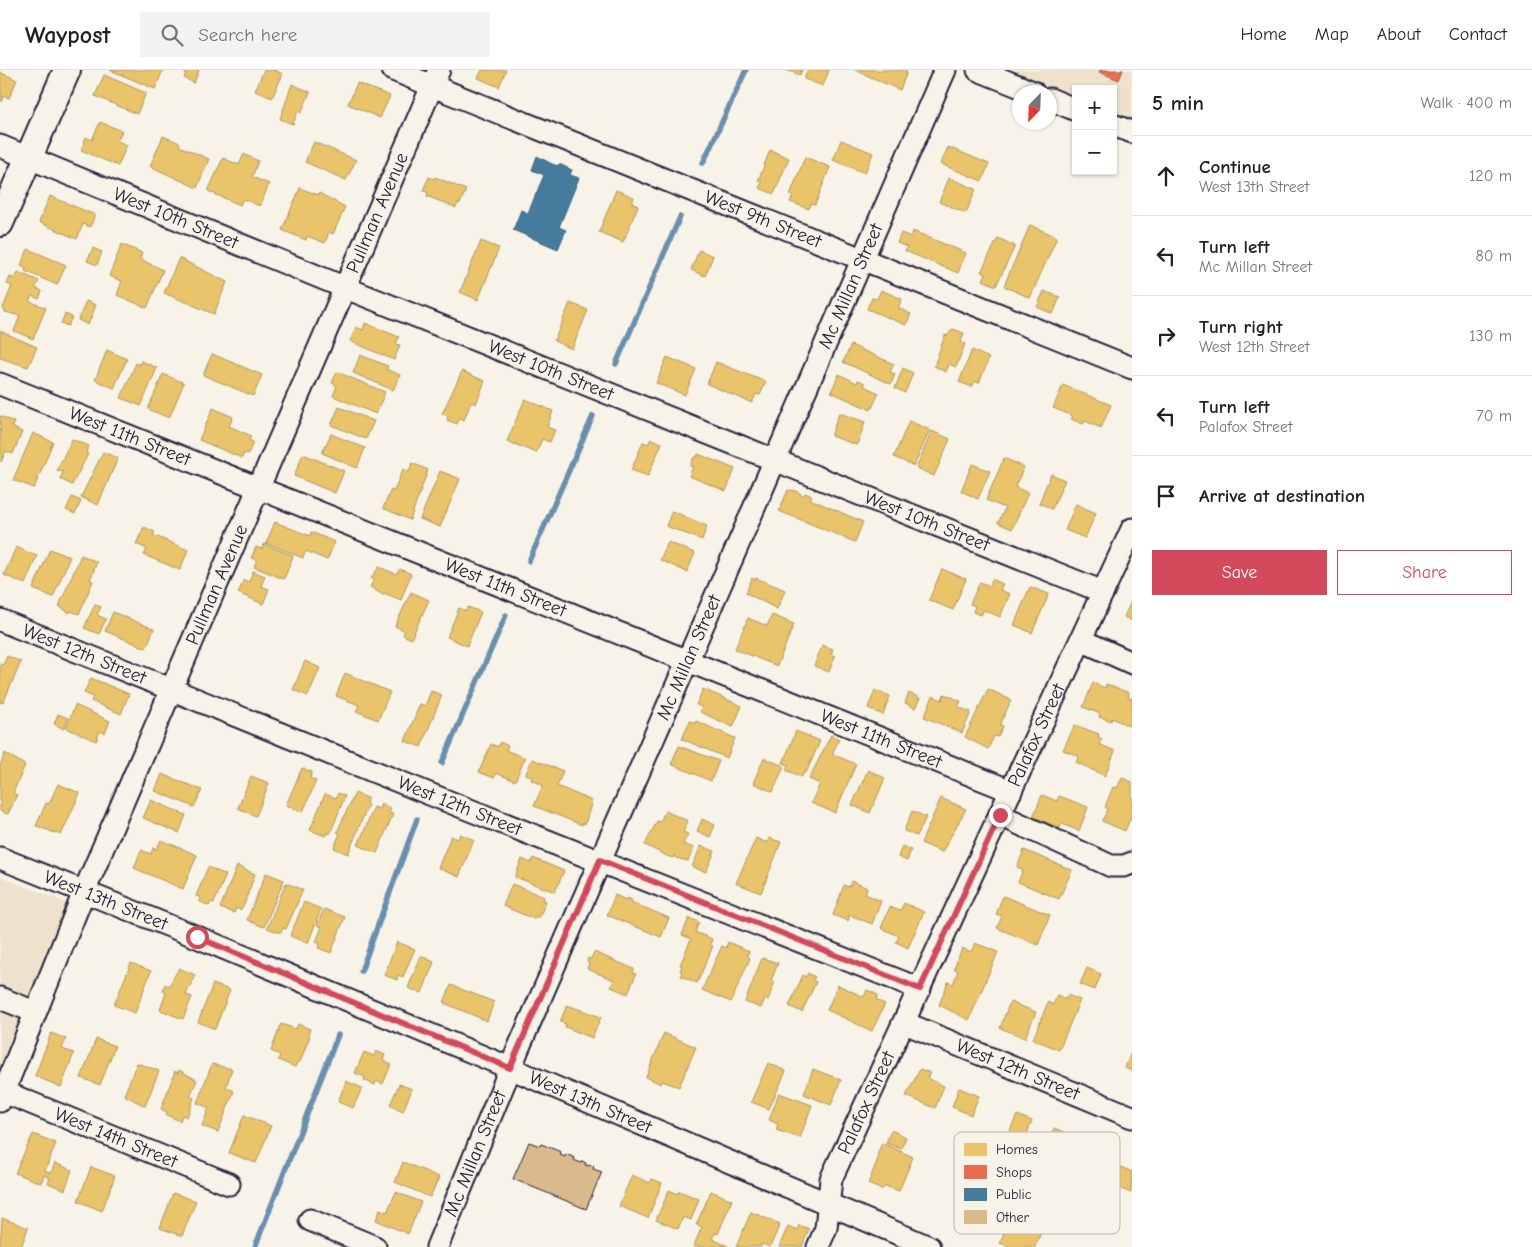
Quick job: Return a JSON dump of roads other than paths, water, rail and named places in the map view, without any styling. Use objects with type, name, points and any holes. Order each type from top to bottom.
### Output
[{"type":"main road","points":[[0,223],[67,70]]},
{"type":"street","name":"West 9th Street","points":[[393,70],[436,78],[862,259],[1132,368]]},
{"type":"street","name":"Mc Millan Street","points":[[437,1247],[510,1068],[945,70]]},
{"type":"street","points":[[978,70],[1016,85]]},
{"type":"street","name":"Pullman Avenue","points":[[2,1096],[84,892],[436,78]]},
{"type":"street","points":[[1057,102],[1072,108]]},
{"type":"street","points":[[1117,126],[1132,132]]},
{"type":"street","name":"West 10th Street","points":[[0,146],[346,288],[1103,592]]},
{"type":"street","name":"West 11th Street","points":[[0,384],[1011,791]]},
{"type":"street","name":"Palafox Street","points":[[818,1247],[826,1228],[831,1179],[1132,528]]},
{"type":"street","name":"West 12th Street","points":[[0,620],[173,688],[426,793],[600,860],[920,989]]},
{"type":"street","points":[[1081,640],[1132,663]]},
{"type":"street","points":[[1000,815],[1111,866],[1124,866],[1132,863]]},
{"type":"street","name":"West 13th Street","points":[[0,858],[197,937],[510,1068],[768,1177],[829,1206],[929,1247]]},
{"type":"street","points":[[0,998],[35,1012]]},
{"type":"street","name":"West 12th Street","points":[[904,1023],[1132,1117]]},
{"type":"street","name":"West 14th Street","points":[[2,1096],[229,1184]]},
{"type":"street","points":[[310,1220],[375,1247]]},
{"type":"waterway","points":[[703,163],[746,70]]},
{"type":"waterway","points":[[616,364],[680,217]]},
{"type":"waterway","points":[[529,561],[593,416]]},
{"type":"waterway","points":[[442,763],[506,615]]},
{"type":"waterway","points":[[361,971],[417,819]]},
{"type":"waterway","points":[[255,1247],[338,1035]]}]
